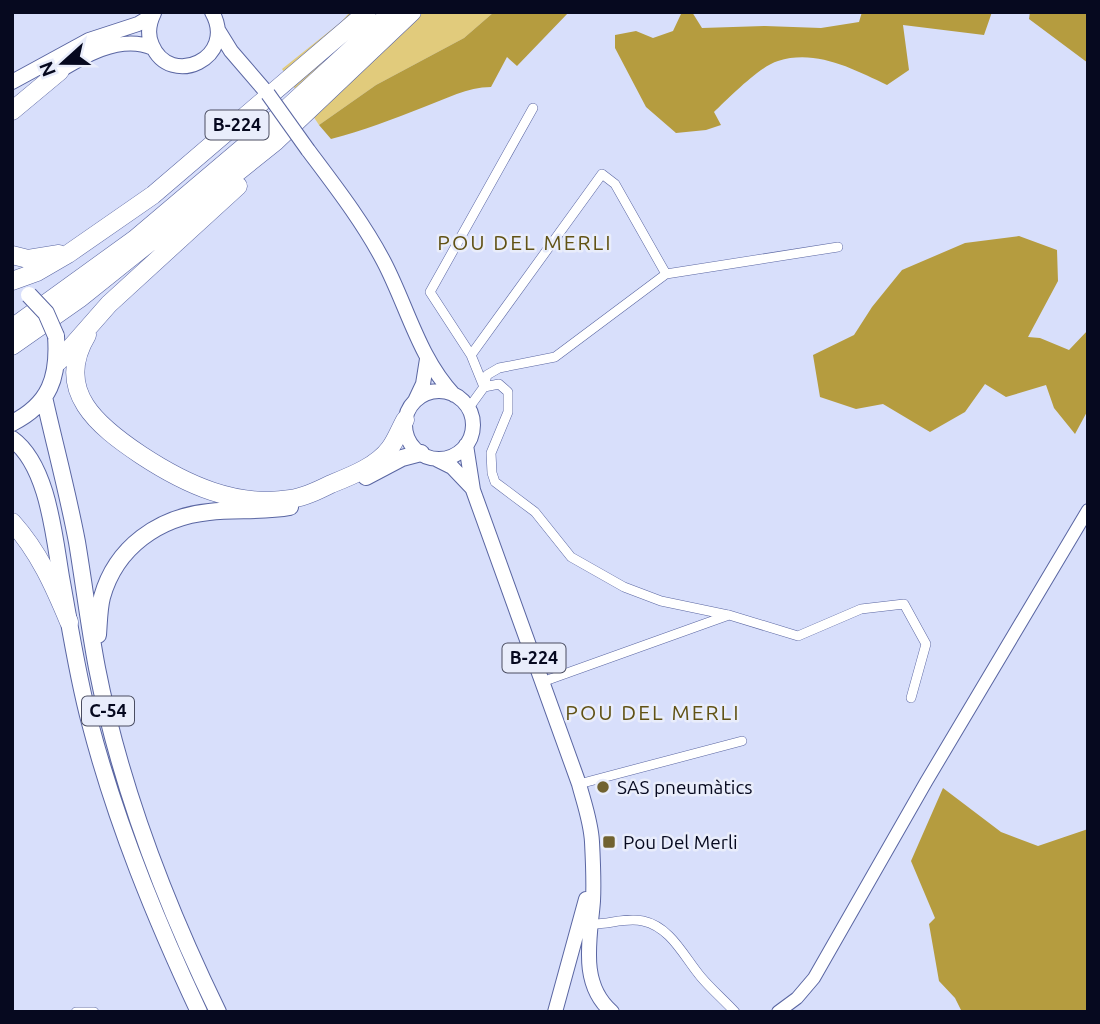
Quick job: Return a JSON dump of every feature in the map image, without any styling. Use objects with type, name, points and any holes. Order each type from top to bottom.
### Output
[{"type":"highway","name":"B-224","points":[[102,231],[153,195],[367,12]]},
{"type":"highway","points":[[12,328],[135,239],[258,134],[392,12]]},
{"type":"highway","points":[[12,346],[79,299],[275,142],[412,12]]},
{"type":"highway","points":[[58,362],[110,304],[397,41],[422,12]]},
{"type":"highway","points":[[12,111],[60,71]]},
{"type":"highway","points":[[12,255],[28,260],[49,257],[102,231]]},
{"type":"highway","points":[[12,283],[37,272],[102,231]]},
{"type":"highway","points":[[12,283],[29,295],[46,313],[56,336],[58,362],[44,397],[31,414],[12,423]]},
{"type":"highway","points":[[110,304],[84,339],[78,355],[76,370],[83,403],[96,421],[113,437],[170,472],[206,490],[264,501],[292,499],[316,491],[376,461],[389,450],[405,420]]},
{"type":"highway","name":"C-54","points":[[44,397],[76,541],[97,668],[114,736],[138,816],[172,913],[218,1012]]},
{"type":"highway","name":"C-54","points":[[12,439],[23,448],[31,460],[43,489],[75,658],[104,774],[163,935],[199,1012]]},
{"type":"highway","points":[[97,668],[102,597],[127,551],[140,537],[154,528],[207,512],[280,508],[310,501],[344,488],[402,458],[428,456]]},
{"type":"highway","points":[[12,522],[43,565],[69,622]]},
{"type":"main road","name":"B-224","points":[[212,12],[218,30],[231,51],[268,94],[344,197],[383,260],[427,359],[439,379],[468,409],[472,428],[466,445],[473,490],[579,784],[590,827],[592,874],[555,1012]]},
{"type":"main road","points":[[154,14],[149,26],[153,48],[160,58],[170,64],[194,65],[205,59],[217,41],[218,30]]},
{"type":"main road","points":[[12,82],[74,47],[138,24],[154,14]]},
{"type":"main road","points":[[12,101],[60,71],[116,45],[132,42],[153,48]]},
{"type":"main road","points":[[205,59],[229,61],[247,68]]},
{"type":"main road","points":[[405,420],[423,384],[427,359]]},
{"type":"main road","points":[[415,401],[435,391],[454,395]]},
{"type":"main road","name":"B-224","points":[[405,420],[408,439],[428,456],[452,467],[473,490]]},
{"type":"main road","points":[[428,456],[453,456],[466,445]]},
{"type":"main road","points":[[778,1012],[797,998],[814,978],[926,782],[1088,510]]},
{"type":"main road","points":[[592,874],[593,899],[588,950],[590,973],[596,994],[612,1012]]},
{"type":"street","points":[[484,387],[471,355],[430,292],[533,108]]},
{"type":"street","points":[[471,355],[602,174],[615,184],[666,274]]},
{"type":"street","points":[[468,409],[484,387],[487,375],[499,368],[555,357],[666,274],[838,247]]},
{"type":"street","points":[[484,387],[499,384],[508,393],[508,412],[491,453],[495,482],[535,512],[571,557],[624,587],[662,601],[729,615],[797,636],[861,609],[904,604],[926,644],[911,698]]},
{"type":"street","points":[[542,682],[729,615]]},
{"type":"street","points":[[579,784],[742,741]]},
{"type":"street","points":[[590,925],[608,925],[619,920],[644,921],[662,930],[679,947],[700,976],[735,1012]]},
{"type":"street","points":[[76,1012],[94,1012]]},
{"type":"shaded area","points":[[350,12],[494,12],[464,38],[376,85],[319,125],[282,69]]},
{"type":"shaded area","points":[[494,12],[569,12],[517,66],[507,57],[491,87],[465,91],[378,125],[331,139],[319,125],[376,85],[464,38]]},
{"type":"shaded area","points":[[692,12],[702,28],[821,28],[859,22],[862,12],[992,12],[984,35],[903,25],[909,70],[887,85],[834,62],[806,57],[778,61],[754,76],[714,112],[721,125],[706,130],[676,133],[646,107],[615,48],[615,35],[636,31],[653,38],[673,31],[681,14]]},
{"type":"shaded area","points":[[1030,12],[1088,12],[1088,63],[1029,19]]},
{"type":"shaded area","points":[[1019,236],[1057,250],[1058,281],[1028,337],[1040,338],[1069,350],[1088,330],[1088,410],[1075,434],[1054,408],[1046,385],[1006,397],[985,384],[965,412],[930,432],[883,404],[856,409],[820,397],[813,355],[854,335],[872,307],[902,270],[965,243]]},
{"type":"shaded area","points":[[943,788],[1001,832],[1038,846],[1088,829],[1088,1012],[962,1012],[955,998],[939,981],[929,924],[935,918],[911,861]]},
{"type":"place","name":"SAS pneumàtics","points":[[603,787]]},
{"type":"place","name":"Pou Del Merli","points":[[609,842]]},
{"type":"district","name":"POU DEL MERLI","points":[[525,243]]},
{"type":"district","name":"POU DEL MERLI","points":[[653,713]]}]
